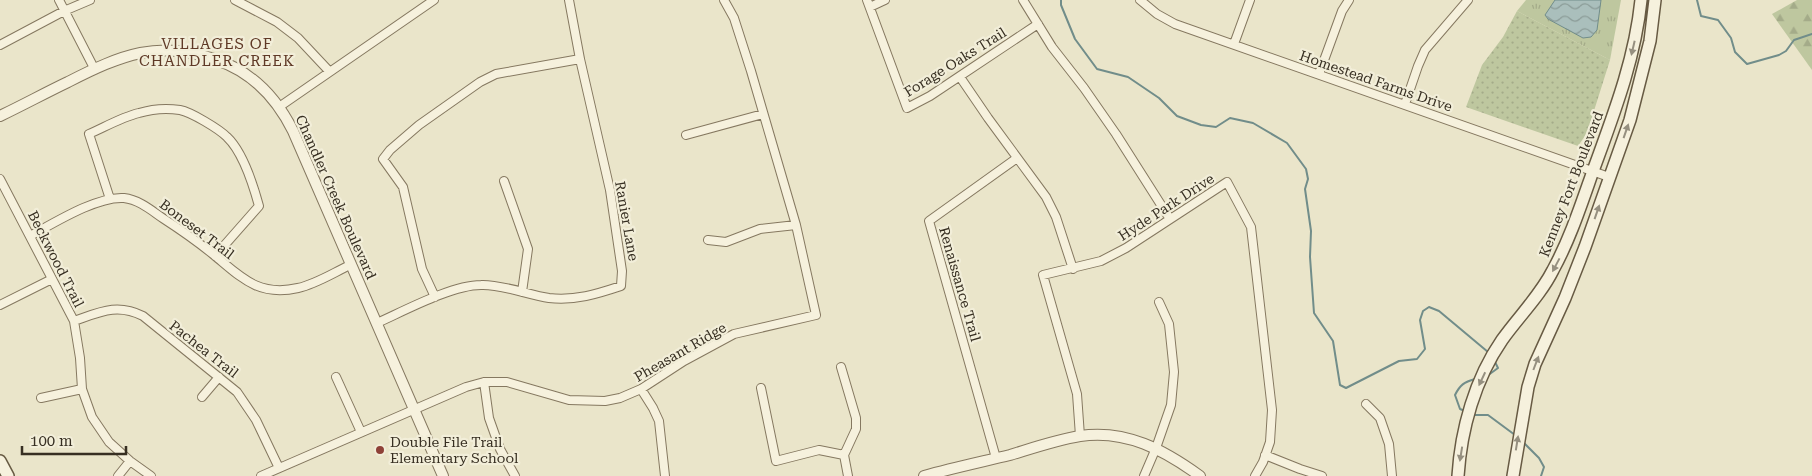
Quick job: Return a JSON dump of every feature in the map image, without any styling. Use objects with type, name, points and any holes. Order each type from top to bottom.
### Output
[{"type":"main road","name":"Kenney Fort Boulevard","points":[[1458,476],[1464,433],[1470,407],[1478,387],[1505,336],[1537,295],[1552,272],[1568,240],[1625,81],[1641,0]]},
{"type":"main road","points":[[1513,476],[1523,410],[1535,364],[1565,298],[1630,120],[1650,41],[1655,0]]},
{"type":"main road","points":[[0,461],[8,476]]},
{"type":"street","points":[[59,0],[94,68]]},
{"type":"street","points":[[0,45],[64,11],[90,0]]},
{"type":"street","points":[[235,0],[277,22],[298,38],[329,71]]},
{"type":"street","points":[[279,107],[434,0]]},
{"type":"street","name":"Ranier Lane","points":[[377,323],[436,297],[467,287],[482,285],[564,299],[584,298],[621,286],[622,271],[610,190],[569,0]]},
{"type":"street","name":"Pheasant Ridge","points":[[414,410],[466,386],[484,382],[507,382],[569,400],[605,401],[620,398],[641,389],[705,349],[734,334],[816,315],[796,225],[734,18],[724,0]]},
{"type":"street","points":[[869,3],[885,0]]},
{"type":"street","points":[[1023,0],[1052,47],[1076,77],[1116,134],[1170,218]]},
{"type":"street","name":"Homestead Farms Drive","points":[[1140,0],[1157,14],[1175,24],[1609,177]]},
{"type":"street","points":[[1234,44],[1250,0]]},
{"type":"street","points":[[1318,74],[1342,11],[1349,0]]},
{"type":"street","points":[[1405,104],[1425,50],[1468,0]]},
{"type":"street","name":"Forage Oaks Trail","points":[[869,3],[907,108],[960,77],[1038,24]]},
{"type":"street","name":"Chandler Creek Boulevard","points":[[0,116],[94,68],[138,53],[162,50],[192,52],[227,63],[246,74],[265,90],[279,107],[298,143],[443,476]]},
{"type":"street","points":[[436,297],[422,269],[403,187],[383,159],[390,150],[419,125],[480,82],[496,74],[580,58]]},
{"type":"street","points":[[960,77],[1053,208],[1073,269]]},
{"type":"street","points":[[110,199],[90,134],[137,113],[161,109],[182,110],[213,126],[228,137],[240,157],[259,206],[215,256]]},
{"type":"street","points":[[686,135],[763,114]]},
{"type":"street","name":"Renaissance Trail","points":[[996,458],[929,221],[1017,158]]},
{"type":"street","name":"Beckwood Trail","points":[[0,179],[3,192],[30,236],[74,321],[80,358],[82,389],[87,406],[98,428],[109,442],[130,461],[151,476]]},
{"type":"street","points":[[504,181],[528,248],[522,292]]},
{"type":"street","name":"Hyde Park Drive","points":[[1080,436],[1077,394],[1043,276],[1101,261],[1126,248],[1227,182],[1251,226],[1272,410],[1270,442],[1255,476]]},
{"type":"street","name":"Boneset Trail","points":[[30,236],[86,207],[110,199],[125,198],[140,202],[215,256],[244,280],[273,290],[298,288],[350,265]]},
{"type":"street","points":[[708,240],[726,242],[760,229],[796,225]]},
{"type":"street","points":[[0,305],[52,279]]},
{"type":"street","points":[[1144,476],[1171,405],[1174,372],[1169,324],[1159,302]]},
{"type":"street","name":"Pachea Trail","points":[[74,321],[111,309],[134,312],[143,316],[237,392],[256,420],[279,468]]},
{"type":"street","points":[[841,368],[856,418],[856,430],[844,455],[848,476]]},
{"type":"street","points":[[202,397],[220,377]]},
{"type":"street","points":[[336,377],[361,432]]},
{"type":"street","points":[[484,382],[489,418],[500,449],[515,476]]},
{"type":"street","points":[[760,388],[776,461],[820,450],[844,455]]},
{"type":"street","points":[[41,398],[82,389]]},
{"type":"street","points":[[641,389],[659,421],[665,476]]},
{"type":"street","points":[[1366,404],[1380,418],[1389,444],[1392,476]]},
{"type":"street","points":[[261,476],[414,410]]},
{"type":"street","points":[[924,476],[1080,436],[1116,437],[1146,444],[1156,448],[1200,476]]},
{"type":"street","points":[[1265,455],[1322,476]]},
{"type":"street","points":[[118,476],[130,461]]},
{"type":"green space","points":[[1526,0],[1621,0],[1610,60],[1517,11]]},
{"type":"green space","points":[[1797,0],[1812,0],[1812,70],[1772,14]]},
{"type":"green space","points":[[1517,11],[1610,60],[1587,133],[1578,146],[1466,107],[1482,65],[1503,37]]},
{"type":"water","points":[[1555,0],[1601,0],[1597,30],[1591,37],[1583,38],[1548,19],[1545,15]]},
{"type":"waterway","points":[[1061,0],[1061,5],[1075,39],[1097,69],[1128,77],[1159,98],[1177,116],[1201,125],[1216,127],[1230,118],[1253,123],[1287,143],[1306,169],[1308,179],[1305,189],[1311,231],[1310,257],[1314,313],[1333,341],[1340,385],[1346,388],[1399,361],[1417,359],[1425,349],[1420,320],[1423,311],[1429,307],[1439,311],[1488,352]]},
{"type":"waterway","points":[[1697,0],[1701,16],[1718,20],[1731,38],[1735,52],[1747,64],[1779,55],[1786,51],[1794,40],[1812,34]]},
{"type":"waterway","points":[[1487,376],[1498,368],[1495,362]]},
{"type":"waterway","points":[[1465,411],[1460,409],[1455,395],[1463,384],[1475,379]]},
{"type":"waterway","points":[[1474,415],[1488,415],[1515,435]]},
{"type":"waterway","points":[[1522,441],[1539,458],[1544,467],[1541,476]]},
{"type":"place","name":"Double File Trail Elementary School","points":[[380,450]]},
{"type":"district","name":"VILLAGES OF CHANDLER CREEK","points":[[217,52]]}]
